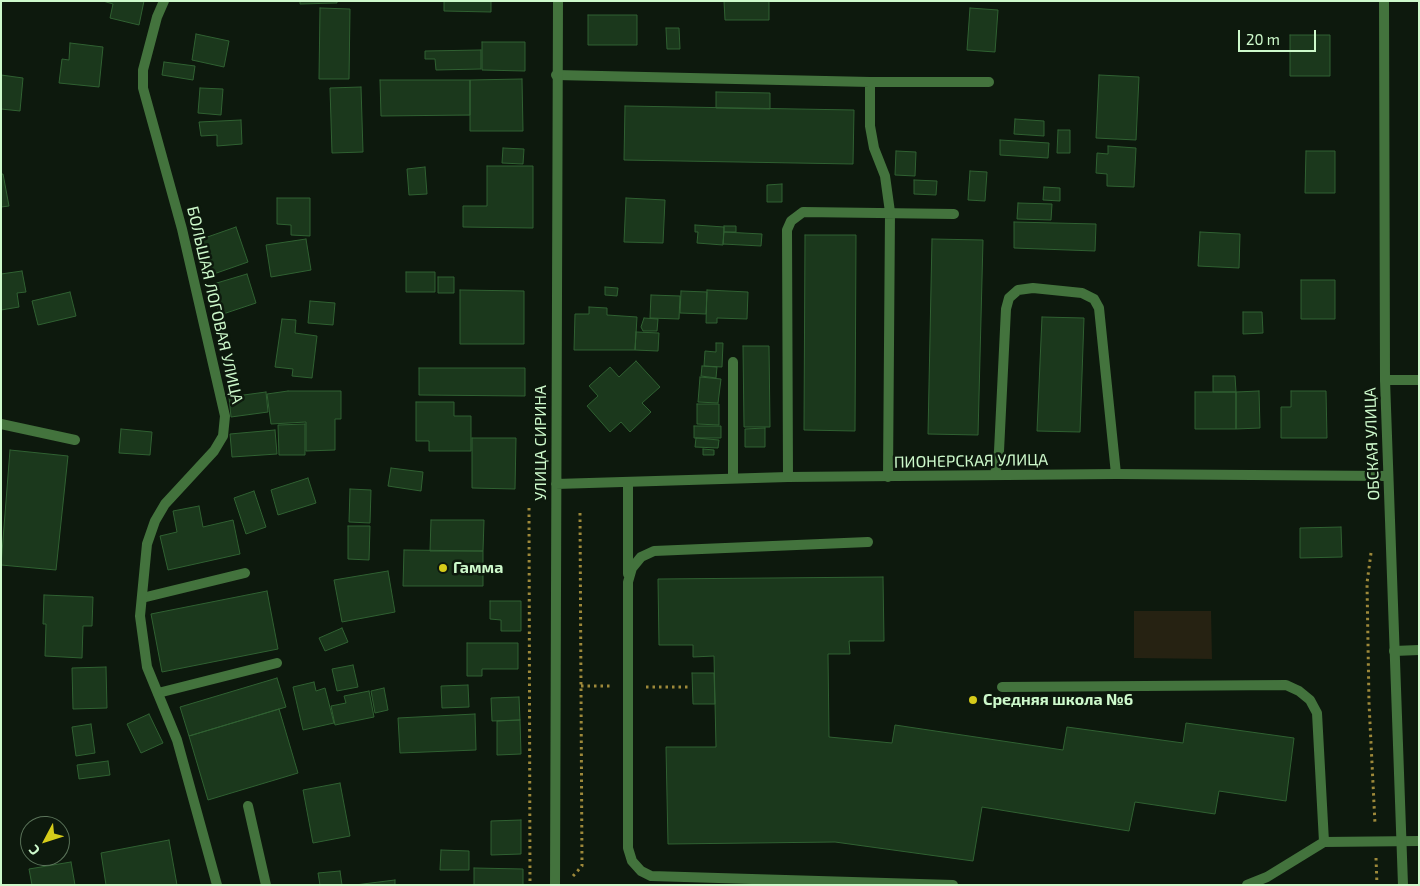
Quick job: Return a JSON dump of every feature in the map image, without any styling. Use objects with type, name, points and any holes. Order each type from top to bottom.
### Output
[{"type":"street","name":"БОЛЬШАЯ ЛОГОВАЯ УЛИЦА","points":[[164,1],[157,17],[143,70],[143,88],[182,229],[221,388],[226,416],[223,436],[214,451],[165,504],[155,521],[147,544],[142,598],[142,639],[147,667],[177,740],[217,885]]},
{"type":"street","name":"УЛИЦА СИРИНА","points":[[555,885],[556,75],[558,1]]},
{"type":"street","name":"ОБСКАЯ УЛИЦА","points":[[1384,1],[1387,476],[1403,885]]},
{"type":"street","points":[[556,75],[870,82],[989,82]]},
{"type":"street","points":[[870,82],[870,126],[874,148],[885,176],[890,212],[888,477]]},
{"type":"street","points":[[788,477],[788,230],[791,221],[803,212],[954,214]]},
{"type":"street","points":[[995,475],[999,451],[1006,309],[1009,298],[1018,290],[1033,288],[1082,293],[1094,299],[1100,308],[1116,474]]},
{"type":"street","points":[[733,362],[733,478]]},
{"type":"street","points":[[1385,380],[1419,380]]},
{"type":"street","points":[[1,424],[74,440]]},
{"type":"street","name":"ПИОНЕРСКАЯ УЛИЦА","points":[[556,484],[733,478],[995,475],[1387,476]]},
{"type":"street","points":[[628,482],[628,848],[632,861],[641,871],[651,876],[953,885]]},
{"type":"street","points":[[628,582],[632,568],[641,557],[654,551],[868,542]]},
{"type":"street","points":[[142,598],[244,574]]},
{"type":"street","points":[[1394,651],[1419,650]]},
{"type":"street","points":[[158,693],[277,663]]},
{"type":"street","points":[[1002,687],[1286,685],[1299,691],[1310,700],[1318,713],[1324,842]]},
{"type":"street","points":[[248,806],[266,885]]},
{"type":"street","points":[[1247,885],[1268,877],[1324,842],[1419,841]]},
{"type":"path","points":[[529,508],[530,885]]},
{"type":"path","points":[[572,878],[582,866],[580,513]]},
{"type":"path","points":[[1372,548],[1367,583],[1369,703],[1377,885]]},
{"type":"shaded area","points":[[1134,611],[1211,611],[1212,659],[1134,658]]},
{"type":"building","points":[[103,1],[144,1],[139,25],[110,18],[113,4]]},
{"type":"building","points":[[300,1],[337,1],[337,3],[300,4]]},
{"type":"building","points":[[444,1],[491,1],[491,12],[444,11]]},
{"type":"building","points":[[724,1],[769,1],[769,20],[725,20]]},
{"type":"building","points":[[320,8],[350,9],[349,79],[319,79]]},
{"type":"building","points":[[970,8],[998,10],[995,52],[967,50]]},
{"type":"building","points":[[588,15],[637,15],[637,45],[588,45]]},
{"type":"building","points":[[666,28],[679,28],[680,49],[667,49]]},
{"type":"building","points":[[196,34],[229,41],[224,67],[192,60]]},
{"type":"building","points":[[1290,35],[1330,35],[1330,76],[1290,76]]},
{"type":"building","points":[[482,42],[525,42],[525,71],[482,70]]},
{"type":"building","points":[[70,43],[103,47],[99,87],[59,83],[62,59],[69,60]]},
{"type":"building","points":[[481,50],[481,69],[436,70],[435,59],[425,59],[425,51]]},
{"type":"building","points":[[164,62],[195,66],[193,80],[162,75]]},
{"type":"building","points":[[1,75],[23,78],[20,111],[1,109]]},
{"type":"building","points":[[1099,75],[1139,77],[1136,140],[1096,138]]},
{"type":"building","points":[[522,79],[523,131],[470,131],[470,80]]},
{"type":"building","points":[[380,80],[470,80],[470,115],[381,116]]},
{"type":"building","points":[[361,87],[363,152],[332,153],[330,88]]},
{"type":"building","points":[[200,88],[223,89],[221,115],[198,113]]},
{"type":"building","points":[[716,92],[770,93],[770,109],[716,108]]},
{"type":"building","points":[[625,106],[854,110],[853,164],[624,160]]},
{"type":"building","points":[[1015,119],[1044,121],[1044,136],[1014,134]]},
{"type":"building","points":[[241,120],[242,144],[217,146],[217,135],[201,136],[199,122]]},
{"type":"building","points":[[1058,130],[1070,130],[1070,153],[1057,153]]},
{"type":"building","points":[[1000,140],[1049,143],[1048,158],[1000,155]]},
{"type":"building","points":[[1108,146],[1136,148],[1134,187],[1107,186],[1107,174],[1096,173],[1097,153],[1108,154]]},
{"type":"building","points":[[503,148],[524,149],[523,164],[502,163]]},
{"type":"building","points":[[896,151],[916,152],[915,176],[895,175]]},
{"type":"building","points":[[1306,151],[1335,151],[1335,193],[1305,193]]},
{"type":"building","points":[[487,166],[533,166],[533,228],[463,227],[463,206],[487,206]]},
{"type":"building","points":[[425,167],[427,194],[409,195],[407,169]]},
{"type":"building","points":[[970,171],[987,172],[985,201],[968,200]]},
{"type":"building","points":[[1,174],[3,174],[9,206],[1,207]]},
{"type":"building","points":[[914,180],[937,181],[936,195],[914,194]]},
{"type":"building","points":[[782,184],[782,202],[767,202],[767,185]]},
{"type":"building","points":[[1044,187],[1060,188],[1060,201],[1043,200]]},
{"type":"building","points":[[277,198],[310,198],[310,236],[291,235],[291,225],[277,224]]},
{"type":"building","points":[[626,198],[665,200],[663,243],[624,242]]},
{"type":"building","points":[[1018,203],[1052,204],[1051,220],[1017,219]]},
{"type":"building","points":[[1014,222],[1096,224],[1095,251],[1014,248]]},
{"type":"building","points":[[695,225],[724,227],[723,245],[697,243],[698,232],[695,232]]},
{"type":"building","points":[[724,226],[736,226],[736,232],[724,232]]},
{"type":"building","points":[[236,227],[248,262],[208,276],[196,241]]},
{"type":"building","points":[[724,232],[762,234],[761,246],[723,244]]},
{"type":"building","points":[[1200,232],[1240,234],[1239,268],[1198,266]]},
{"type":"building","points":[[805,235],[856,235],[855,431],[804,430]]},
{"type":"building","points":[[306,239],[311,270],[271,277],[266,245]]},
{"type":"building","points":[[932,239],[983,240],[978,435],[928,434]]},
{"type":"building","points":[[22,271],[26,292],[17,293],[19,307],[1,310],[1,274]]},
{"type":"building","points":[[406,272],[435,272],[435,292],[406,292]]},
{"type":"building","points":[[247,274],[256,303],[220,315],[210,285]]},
{"type":"building","points":[[438,277],[454,277],[454,293],[438,293]]},
{"type":"building","points":[[1301,280],[1335,280],[1335,319],[1301,319]]},
{"type":"building","points":[[605,287],[618,288],[617,296],[605,295]]},
{"type":"building","points":[[460,290],[524,291],[524,344],[460,344]]},
{"type":"building","points":[[707,290],[748,292],[747,319],[717,318],[717,323],[706,323]]},
{"type":"building","points":[[681,291],[707,292],[706,314],[680,313]]},
{"type":"building","points":[[70,292],[76,316],[38,325],[32,301]]},
{"type":"building","points":[[651,295],[680,296],[679,319],[650,318]]},
{"type":"building","points":[[310,301],[335,303],[333,325],[308,323]]},
{"type":"building","points":[[589,307],[607,308],[607,315],[637,317],[635,350],[574,350],[575,314],[589,314]]},
{"type":"building","points":[[1243,312],[1262,312],[1263,333],[1243,334]]},
{"type":"building","points":[[1042,317],[1084,318],[1080,432],[1037,431]]},
{"type":"building","points":[[644,318],[658,319],[657,331],[643,331],[641,327]]},
{"type":"building","points":[[282,319],[296,320],[295,333],[317,336],[312,378],[292,376],[293,369],[275,367]]},
{"type":"building","points":[[636,332],[659,333],[658,351],[635,350]]},
{"type":"building","points":[[716,343],[723,343],[722,367],[704,366],[705,351],[716,352]]},
{"type":"building","points":[[743,346],[769,346],[770,427],[744,427]]},
{"type":"building","points":[[636,361],[660,387],[642,403],[651,412],[630,432],[621,422],[610,432],[587,406],[598,396],[589,386],[610,367],[619,377]]},
{"type":"building","points":[[702,366],[717,367],[716,378],[701,376]]},
{"type":"building","points":[[419,368],[525,368],[525,396],[419,395]]},
{"type":"building","points":[[1213,376],[1235,376],[1236,392],[1213,392]]},
{"type":"building","points":[[700,377],[721,379],[718,403],[698,402]]},
{"type":"building","points":[[288,391],[341,391],[341,419],[335,419],[335,450],[306,451],[306,422],[271,424],[267,394]]},
{"type":"building","points":[[1259,391],[1260,428],[1236,429],[1236,392]]},
{"type":"building","points":[[1291,391],[1326,391],[1327,438],[1281,438],[1281,407],[1291,407]]},
{"type":"building","points":[[266,392],[268,412],[231,417],[229,397]]},
{"type":"building","points":[[1195,392],[1236,392],[1236,429],[1195,429]]},
{"type":"building","points":[[416,402],[454,402],[454,416],[471,416],[471,451],[429,451],[429,441],[416,441]]},
{"type":"building","points":[[697,404],[719,404],[719,425],[697,424]]},
{"type":"building","points":[[305,424],[305,455],[279,455],[278,425]]},
{"type":"building","points":[[694,426],[721,426],[721,438],[694,438]]},
{"type":"building","points":[[765,428],[765,447],[745,447],[745,429]]},
{"type":"building","points":[[121,429],[152,432],[150,455],[119,453]]},
{"type":"building","points":[[275,430],[277,454],[232,457],[230,434]]},
{"type":"building","points":[[472,438],[516,438],[515,489],[472,488]]},
{"type":"building","points":[[696,438],[719,440],[718,448],[695,447]]},
{"type":"building","points":[[703,449],[714,450],[714,455],[703,455]]},
{"type":"building","points":[[10,450],[68,456],[56,570],[1,565]]},
{"type":"building","points":[[391,468],[423,472],[421,491],[388,486]]},
{"type":"building","points":[[308,478],[316,503],[278,515],[271,490]]},
{"type":"building","points":[[350,489],[371,490],[370,523],[349,522]]},
{"type":"building","points":[[254,491],[266,527],[246,534],[234,498]]},
{"type":"building","points":[[199,506],[203,527],[233,520],[240,554],[168,570],[160,536],[177,532],[173,511]]},
{"type":"building","points":[[431,520],[484,520],[483,551],[430,551]]},
{"type":"building","points":[[348,526],[370,526],[369,560],[348,559]]},
{"type":"building","points":[[1341,527],[1342,557],[1300,558],[1300,528]]},
{"type":"building","name":"Гамма","points":[[404,550],[483,551],[483,586],[403,586]]},
{"type":"building","points":[[388,571],[395,612],[342,622],[334,580]]},
{"type":"building","points":[[883,577],[884,641],[849,641],[850,654],[828,654],[829,737],[892,743],[895,725],[1063,750],[1067,727],[1183,743],[1186,723],[1294,738],[1286,801],[1219,791],[1215,814],[1135,802],[1129,831],[982,807],[973,861],[835,842],[668,844],[666,747],[716,747],[714,656],[693,657],[693,645],[659,645],[658,579]]},
{"type":"building","points":[[267,591],[278,649],[162,672],[151,614]]},
{"type":"building","points":[[44,595],[93,597],[92,626],[83,626],[82,658],[45,656],[46,624],[43,624]]},
{"type":"building","points":[[490,601],[521,601],[521,631],[501,631],[501,620],[490,619]]},
{"type":"building","points":[[342,628],[348,642],[325,651],[319,638]]},
{"type":"building","points":[[467,643],[518,643],[518,669],[482,669],[482,676],[467,676]]},
{"type":"building","points":[[353,665],[358,687],[337,691],[332,669]]},
{"type":"building","points":[[106,667],[107,708],[73,709],[72,668]]},
{"type":"building","points":[[692,673],[714,673],[715,704],[693,704]]},
{"type":"building","points":[[277,678],[286,707],[189,736],[180,707]]},
{"type":"building","points":[[314,682],[316,691],[325,688],[334,723],[303,730],[293,687]]},
{"type":"building","points":[[468,685],[469,707],[442,708],[441,686]]},
{"type":"building","points":[[384,688],[388,710],[375,713],[371,691]]},
{"type":"building","points":[[369,691],[374,717],[335,725],[331,706],[346,703],[344,696]]},
{"type":"building","points":[[519,697],[520,720],[492,721],[491,698]]},
{"type":"building","points":[[279,709],[298,773],[208,800],[189,736]]},
{"type":"building","points":[[149,714],[163,743],[141,753],[127,724]]},
{"type":"building","points":[[475,714],[476,750],[400,753],[398,718]]},
{"type":"building","points":[[520,720],[521,754],[497,755],[497,721]]},
{"type":"building","points":[[91,724],[95,753],[76,756],[72,727]]},
{"type":"building","points":[[108,761],[110,775],[79,779],[77,765]]},
{"type":"building","points":[[340,783],[350,836],[313,843],[303,790]]},
{"type":"building","points":[[521,820],[521,854],[491,855],[491,821]]},
{"type":"building","points":[[169,840],[177,885],[106,885],[101,853]]},
{"type":"building","points":[[441,850],[469,851],[469,870],[440,870]]},
{"type":"building","points":[[70,862],[75,885],[32,885],[29,869],[47,866],[70,866]]},
{"type":"building","points":[[474,868],[523,869],[523,885],[474,885]]},
{"type":"building","points":[[340,871],[342,885],[320,885],[318,873]]},
{"type":"building","points":[[395,880],[395,885],[355,885]]},
{"type":"place","name":"Гамма","points":[[443,568]]},
{"type":"place","name":"Средняя школа №6","points":[[973,700]]}]
